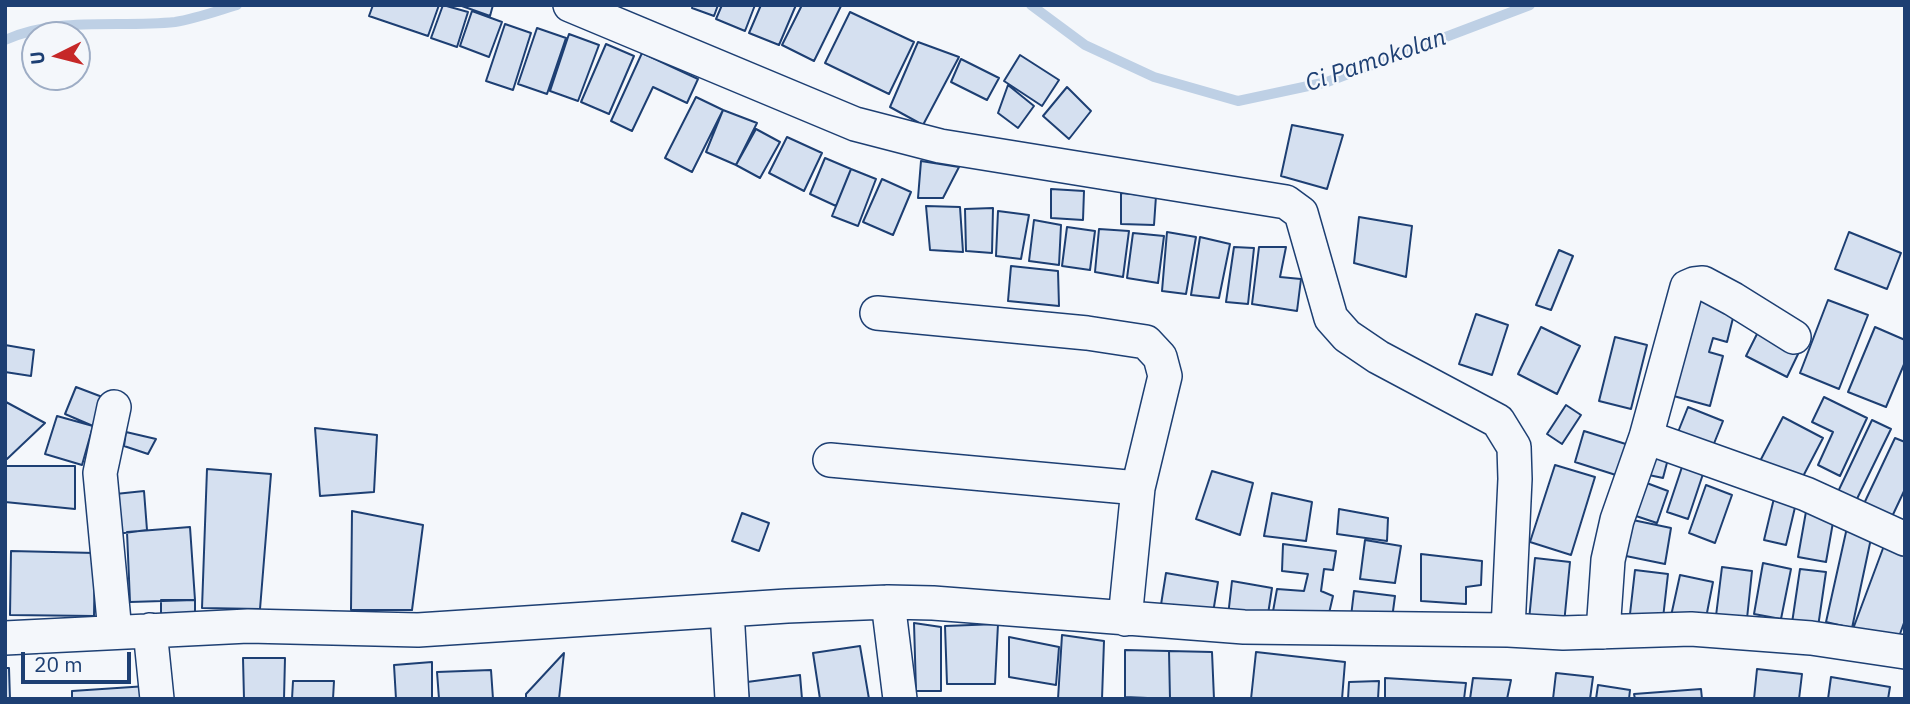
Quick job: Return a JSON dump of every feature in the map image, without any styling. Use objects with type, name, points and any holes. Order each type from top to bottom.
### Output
[{"type":"street","points":[[570,5],[855,124],[940,146],[1286,202],[1301,213],[1331,318],[1347,336],[1378,357],[1498,421],[1514,447],[1508,630]]},
{"type":"street","points":[[1602,632],[1610,547],[1646,437],[1687,288],[1703,283],[1794,337]]},
{"type":"street","points":[[877,313],[1087,333],[1146,342],[1160,357],[1165,376],[1138,488],[1125,619]]},
{"type":"street","points":[[114,407],[100,473],[114,632]]},
{"type":"street","points":[[1646,437],[1806,494],[1905,539]]},
{"type":"street","points":[[830,460],[1138,488]]},
{"type":"street","points":[[5,638],[248,626],[418,630],[888,602],[933,603],[1244,627],[1563,633],[1691,629],[1811,638],[1905,652]]},
{"type":"street","points":[[888,602],[900,699]]},
{"type":"street","points":[[727,610],[732,699]]},
{"type":"street","points":[[150,630],[157,699]]},
{"type":"building","points":[[373,5],[439,5],[428,36],[369,16]]},
{"type":"building","points":[[443,5],[468,12],[457,47],[431,38]]},
{"type":"building","points":[[459,5],[493,5],[490,16]]},
{"type":"building","points":[[693,5],[718,5],[714,16],[692,8]]},
{"type":"building","points":[[722,5],[755,5],[745,31],[716,19]]},
{"type":"building","points":[[761,5],[796,5],[779,45],[749,33]]},
{"type":"building","points":[[802,5],[841,6],[814,61],[782,45]]},
{"type":"building","points":[[472,11],[502,22],[489,57],[460,46]]},
{"type":"building","points":[[850,12],[914,42],[889,94],[825,63]]},
{"type":"building","points":[[505,24],[531,33],[513,90],[486,81]]},
{"type":"building","points":[[537,28],[566,38],[547,94],[518,84]]},
{"type":"building","points":[[569,34],[599,45],[578,101],[550,91]]},
{"type":"building","points":[[918,42],[959,57],[923,125],[890,107]]},
{"type":"building","points":[[606,44],[634,56],[609,114],[581,102]]},
{"type":"building","points":[[642,53],[698,79],[687,103],[653,87],[632,131],[611,121]]},
{"type":"building","points":[[1020,55],[1059,80],[1042,106],[1004,81]]},
{"type":"building","points":[[961,59],[999,78],[987,100],[951,82]]},
{"type":"building","points":[[1008,85],[1034,106],[1018,128],[998,113]]},
{"type":"building","points":[[1067,87],[1091,111],[1069,139],[1043,116]]},
{"type":"building","points":[[696,97],[723,110],[692,172],[665,158]]},
{"type":"building","points":[[723,110],[757,123],[736,165],[706,152]]},
{"type":"building","points":[[1292,125],[1343,135],[1327,189],[1281,176]]},
{"type":"building","points":[[756,129],[780,142],[760,178],[736,165]]},
{"type":"building","points":[[787,137],[822,153],[804,191],[769,173]]},
{"type":"building","points":[[825,158],[851,169],[836,206],[810,194]]},
{"type":"building","points":[[921,161],[959,167],[943,198],[918,198]]},
{"type":"building","points":[[851,169],[876,179],[858,226],[832,216]]},
{"type":"building","points":[[882,179],[911,192],[893,235],[863,222]]},
{"type":"building","points":[[1051,189],[1084,191],[1083,220],[1051,218]]},
{"type":"building","points":[[1121,193],[1156,196],[1154,225],[1121,224]]},
{"type":"building","points":[[926,206],[960,207],[963,252],[930,250]]},
{"type":"building","points":[[993,208],[992,253],[966,251],[965,209]]},
{"type":"building","points":[[998,211],[1029,215],[1021,259],[996,256]]},
{"type":"building","points":[[1359,217],[1412,226],[1406,277],[1354,263]]},
{"type":"building","points":[[1034,220],[1061,225],[1059,265],[1029,261]]},
{"type":"building","points":[[1067,227],[1095,231],[1090,270],[1062,266]]},
{"type":"building","points":[[1099,229],[1129,231],[1123,277],[1095,272]]},
{"type":"building","points":[[1167,232],[1196,237],[1186,294],[1162,291]]},
{"type":"building","points":[[1849,232],[1901,253],[1887,289],[1835,269]]},
{"type":"building","points":[[1133,233],[1164,236],[1158,283],[1127,278]]},
{"type":"building","points":[[1200,237],[1230,244],[1219,298],[1191,295]]},
{"type":"building","points":[[1234,247],[1254,248],[1248,304],[1226,302]]},
{"type":"building","points":[[1259,247],[1286,247],[1280,277],[1301,279],[1297,311],[1252,304]]},
{"type":"building","points":[[1559,250],[1573,256],[1551,310],[1536,305]]},
{"type":"building","points":[[1011,266],[1058,271],[1059,306],[1008,301]]},
{"type":"building","points":[[1698,291],[1737,302],[1727,342],[1713,338],[1709,352],[1723,356],[1710,406],[1670,395]]},
{"type":"building","points":[[1828,300],[1868,315],[1839,389],[1800,373]]},
{"type":"building","points":[[1476,314],[1508,325],[1492,375],[1459,364]]},
{"type":"building","points":[[1541,327],[1580,346],[1557,394],[1518,374]]},
{"type":"building","points":[[1875,327],[1905,340],[1905,362],[1886,407],[1848,392]]},
{"type":"building","points":[[1758,332],[1799,352],[1787,377],[1746,356]]},
{"type":"building","points":[[1615,337],[1647,345],[1631,409],[1599,401]]},
{"type":"building","points":[[5,345],[34,350],[31,376],[5,372]]},
{"type":"building","points":[[76,387],[105,398],[93,426],[65,414]]},
{"type":"building","points":[[1824,397],[1867,418],[1840,476],[1818,465],[1833,432],[1812,422]]},
{"type":"building","points":[[6,402],[45,423],[7,459],[5,458]]},
{"type":"building","points":[[1566,405],[1581,415],[1562,444],[1547,434]]},
{"type":"building","points":[[1688,407],[1723,421],[1713,446],[1678,432]]},
{"type":"building","points":[[57,416],[93,426],[82,465],[45,454]]},
{"type":"building","points":[[1783,417],[1823,438],[1798,486],[1758,465]]},
{"type":"building","points":[[1872,420],[1891,429],[1853,507],[1835,498]]},
{"type":"building","points":[[315,428],[377,435],[374,492],[320,496]]},
{"type":"building","points":[[1584,431],[1629,445],[1619,476],[1575,462]]},
{"type":"building","points":[[126,432],[156,439],[148,454],[124,446]]},
{"type":"building","points":[[1895,438],[1905,442],[1905,489],[1889,523],[1861,510]]},
{"type":"building","points":[[1650,450],[1669,455],[1663,478],[1644,474]]},
{"type":"building","points":[[1683,464],[1704,471],[1688,519],[1667,512]]},
{"type":"building","points":[[1555,465],[1595,477],[1571,555],[1530,542]]},
{"type":"building","points":[[5,466],[75,466],[75,509],[5,502]]},
{"type":"building","points":[[207,469],[271,474],[260,609],[202,608]]},
{"type":"building","points":[[1212,471],[1253,483],[1240,535],[1196,519]]},
{"type":"building","points":[[1644,482],[1668,491],[1657,523],[1633,515]]},
{"type":"building","points":[[1706,485],[1732,495],[1715,543],[1689,533]]},
{"type":"building","points":[[144,491],[147,530],[109,535],[106,495]]},
{"type":"building","points":[[1272,493],[1312,502],[1306,541],[1264,536]]},
{"type":"building","points":[[1775,494],[1797,499],[1786,545],[1764,540]]},
{"type":"building","points":[[1807,506],[1835,511],[1826,562],[1798,557]]},
{"type":"building","points":[[1339,509],[1388,518],[1387,541],[1337,534]]},
{"type":"building","points":[[352,511],[423,525],[412,610],[351,610]]},
{"type":"building","points":[[742,513],[769,523],[759,551],[732,541]]},
{"type":"building","points":[[1628,519],[1671,528],[1665,564],[1621,555]]},
{"type":"building","points":[[1848,523],[1873,529],[1852,628],[1826,622]]},
{"type":"building","points":[[190,527],[195,600],[130,602],[127,532]]},
{"type":"building","points":[[1365,540],[1401,546],[1395,583],[1360,579]]},
{"type":"building","points":[[1885,543],[1905,550],[1905,620],[1896,645],[1853,629]]},
{"type":"building","points":[[1283,544],[1336,551],[1333,570],[1324,569],[1321,591],[1333,596],[1327,622],[1272,617],[1277,589],[1304,591],[1308,574],[1282,571]]},
{"type":"building","points":[[11,551],[95,553],[94,616],[10,615]]},
{"type":"building","points":[[1421,554],[1482,561],[1481,585],[1466,587],[1466,604],[1421,601]]},
{"type":"building","points":[[1535,558],[1570,562],[1564,624],[1529,620]]},
{"type":"building","points":[[1763,563],[1791,569],[1781,619],[1754,614]]},
{"type":"building","points":[[1722,567],[1752,571],[1746,628],[1715,624]]},
{"type":"building","points":[[1800,569],[1826,572],[1818,627],[1792,623]]},
{"type":"building","points":[[1635,570],[1668,574],[1663,618],[1630,614]]},
{"type":"building","points":[[1166,573],[1218,582],[1212,619],[1160,611]]},
{"type":"building","points":[[1680,575],[1713,582],[1705,623],[1671,616]]},
{"type":"building","points":[[1232,581],[1272,588],[1267,621],[1228,616]]},
{"type":"building","points":[[1354,591],[1395,596],[1391,626],[1350,625]]},
{"type":"building","points":[[161,600],[195,600],[195,622],[161,623]]},
{"type":"building","points":[[914,623],[941,627],[941,691],[916,691]]},
{"type":"building","points":[[998,624],[995,684],[947,684],[945,626]]},
{"type":"building","points":[[1062,635],[1104,641],[1102,699],[1058,699]]},
{"type":"building","points":[[1009,637],[1059,647],[1056,685],[1009,677]]},
{"type":"building","points":[[860,646],[869,699],[820,699],[813,653]]},
{"type":"building","points":[[1125,650],[1169,651],[1170,699],[1125,697]]},
{"type":"building","points":[[1169,651],[1212,652],[1214,699],[1170,699]]},
{"type":"building","points":[[1256,652],[1345,662],[1342,699],[1251,699]]},
{"type":"building","points":[[564,653],[559,699],[526,699],[526,694]]},
{"type":"building","points":[[243,658],[285,658],[284,699],[244,699]]},
{"type":"building","points":[[432,662],[432,699],[396,699],[394,665]]},
{"type":"building","points":[[5,668],[9,668],[10,699],[5,699]]},
{"type":"building","points":[[1757,669],[1802,674],[1799,699],[1754,699]]},
{"type":"building","points":[[491,670],[493,699],[439,699],[437,672]]},
{"type":"building","points":[[1556,673],[1593,677],[1590,699],[1553,699]]},
{"type":"building","points":[[800,675],[802,699],[749,699],[747,682]]},
{"type":"building","points":[[1831,677],[1890,687],[1888,699],[1828,699]]},
{"type":"building","points":[[1385,678],[1466,683],[1464,699],[1385,699]]},
{"type":"building","points":[[1473,678],[1511,680],[1507,699],[1470,699]]},
{"type":"building","points":[[293,681],[334,681],[333,699],[292,699]]},
{"type":"building","points":[[1379,681],[1378,699],[1348,699],[1349,682]]},
{"type":"building","points":[[1598,685],[1630,690],[1629,699],[1596,699]]},
{"type":"building","points":[[147,686],[148,699],[72,699],[72,691]]},
{"type":"building","points":[[1701,689],[1702,699],[1635,699],[1634,694]]},
{"type":"waterway","name":"Ci Pamokolan","points":[[5,40],[25,33],[67,25],[175,22],[237,5]]},
{"type":"waterway","name":"Ci Pamokolan","points":[[1031,5],[1085,45],[1154,77],[1238,101],[1327,82],[1530,5]]}]
